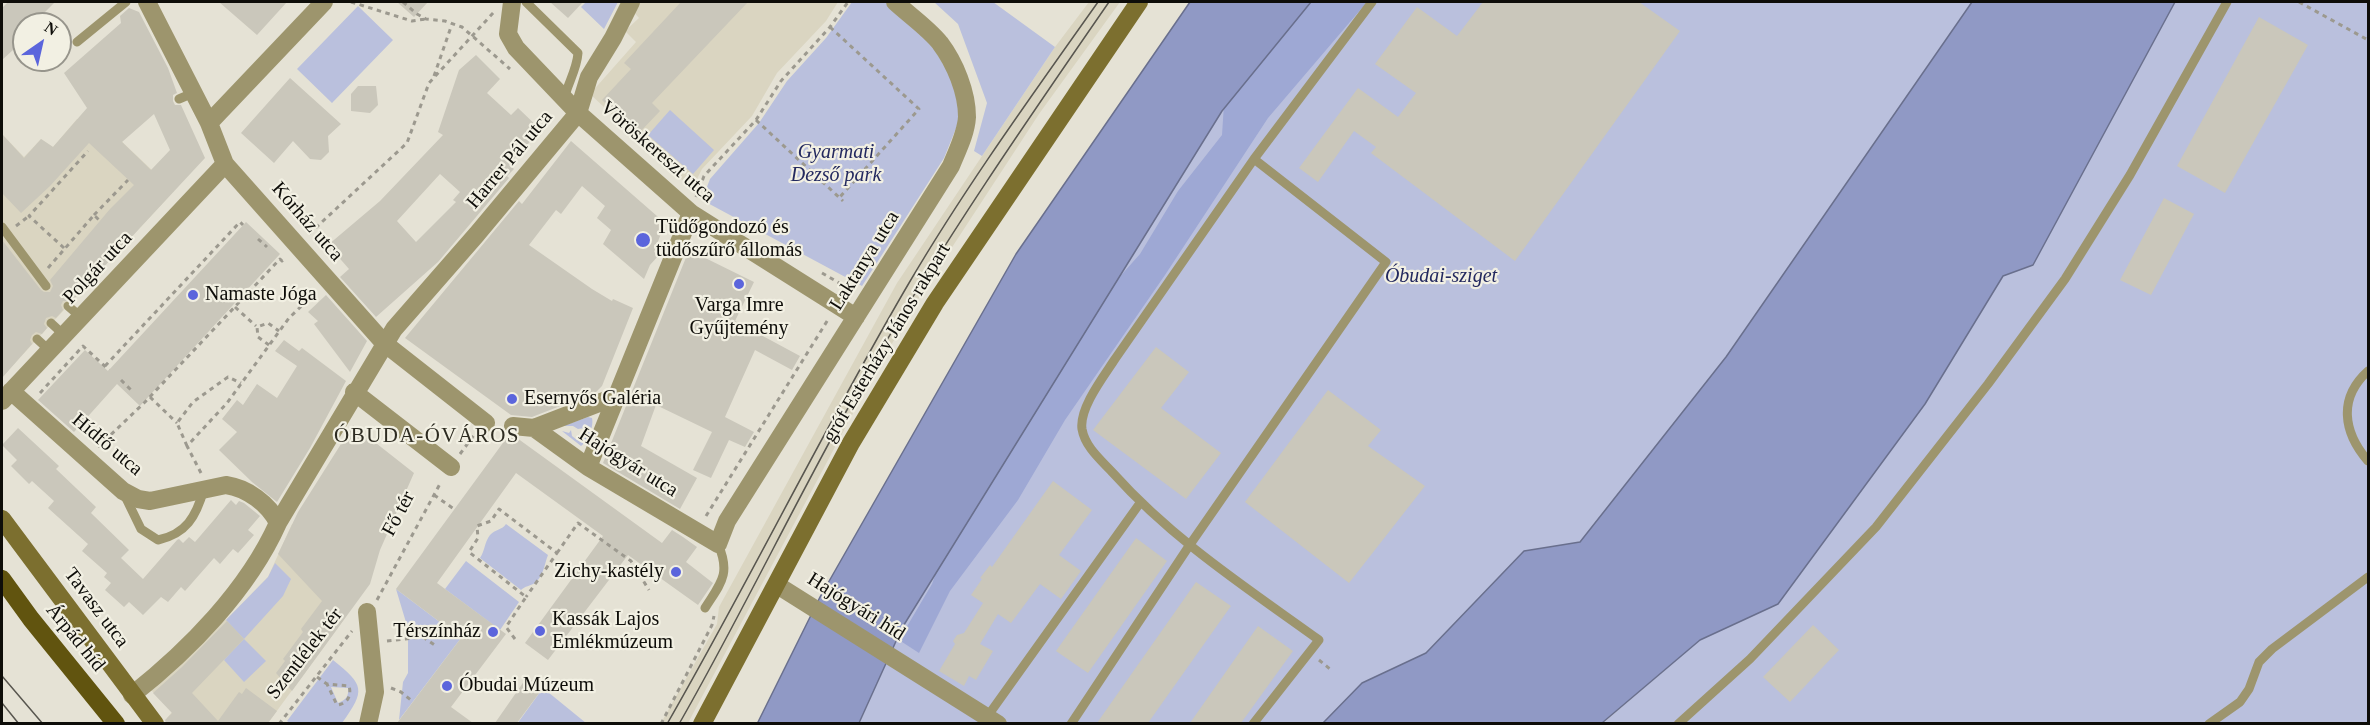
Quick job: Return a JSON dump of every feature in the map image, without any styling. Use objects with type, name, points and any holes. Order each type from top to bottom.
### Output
[{"type":"main road","name":"gróf Esterházy János rakpart","points":[[702,723],[851,443],[935,303],[1139,2]]},
{"type":"main road","name":"Tavasz utca","points":[[2,519],[155,723]]},
{"type":"main road","name":"Árpád híd","points":[[2,579],[31,619],[116,723]]},
{"type":"street","name":"Kórház utca","points":[[147,2],[186,96],[208,123],[225,164],[298,244],[389,336]]},
{"type":"street","points":[[208,123],[324,2]]},
{"type":"street","name":"Vöröskereszt utca","points":[[512,2],[508,34],[516,48],[578,113],[691,213],[856,317]]},
{"type":"street","name":"Harrer Pál utca","points":[[389,336],[578,113],[589,77],[613,39],[631,2]]},
{"type":"street","name":"Laktanya utca","points":[[718,544],[727,521],[951,166],[962,138],[967,119],[965,97],[957,74],[939,43],[895,2]]},
{"type":"street","name":"Polgár utca","points":[[6,396],[44,345],[65,336],[225,164]]},
{"type":"street","points":[[588,467],[691,213]]},
{"type":"street","points":[[132,694],[191,641],[235,594],[266,550],[278,523],[389,336],[486,423]]},
{"type":"street","points":[[354,392],[451,467]]},
{"type":"street","name":"Hídfő utca","points":[[6,396],[28,406],[85,459],[123,491],[138,499],[150,501],[226,485],[246,491],[273,512],[278,523]]},
{"type":"street","points":[[513,426],[534,428],[617,396]]},
{"type":"street","name":"Hajógyár utca","points":[[534,428],[588,467],[718,544]]},
{"type":"street","name":"Hajógyári híd","points":[[777,585],[992,720]]},
{"type":"street","name":"Szentlélek tér","points":[[367,612],[375,692],[368,723]]},
{"type":"lane","points":[[77,42],[126,2]]},
{"type":"lane","points":[[526,2],[578,53],[578,63],[569,81],[564,99]]},
{"type":"lane","points":[[1253,723],[1311,653],[1319,640],[1189,546],[1140,502],[1090,449],[1082,428],[1085,410],[1094,390],[1254,159],[1372,2]]},
{"type":"lane","points":[[1684,722],[1750,659],[1876,527],[1988,384],[2065,279],[2130,175],[2227,2]]},
{"type":"lane","points":[[1071,723],[1189,546],[1386,262],[1254,159]]},
{"type":"lane","points":[[2,227],[46,285]]},
{"type":"lane","points":[[68,306],[82,318]]},
{"type":"lane","points":[[51,323],[65,336]]},
{"type":"lane","points":[[2368,371],[2348,398],[2348,425],[2359,450],[2368,461]]},
{"type":"lane","points":[[123,491],[141,530],[158,540],[175,536],[198,511],[204,489]]},
{"type":"lane","points":[[992,720],[1140,502]]},
{"type":"lane","points":[[705,608],[723,580],[725,561],[718,544]]},
{"type":"lane","points":[[2209,723],[2240,702],[2249,689],[2259,662],[2272,649],[2368,577]]},
{"type":"path","points":[[351,2],[412,21],[426,19]]},
{"type":"path","points":[[403,2],[426,19],[452,24],[473,35]]},
{"type":"path","points":[[691,213],[704,176],[756,120],[781,81],[830,27],[848,2]]},
{"type":"path","points":[[2299,2],[2368,40]]},
{"type":"path","points":[[85,459],[150,397],[280,258],[282,261],[407,143],[429,83],[496,10]]},
{"type":"path","points":[[434,78],[452,24]]},
{"type":"path","points":[[830,27],[919,109],[839,198]]},
{"type":"path","points":[[756,120],[843,201]]},
{"type":"path","points":[[64,248],[29,216],[88,151]]},
{"type":"path","points":[[41,275],[128,180]]},
{"type":"path","points":[[94,215],[100,221]]},
{"type":"path","points":[[105,366],[242,222]]},
{"type":"path","points":[[258,239],[267,247]]},
{"type":"path","points":[[718,544],[706,515],[848,288]]},
{"type":"path","points":[[187,446],[227,403],[289,318],[318,291]]},
{"type":"path","points":[[235,307],[257,327],[258,337],[269,345]]},
{"type":"path","points":[[257,327],[268,323],[279,331]]},
{"type":"path","points":[[28,406],[59,375],[83,345],[109,370]]},
{"type":"path","points":[[177,423],[193,402],[228,377],[241,383]]},
{"type":"path","points":[[121,380],[132,390]]},
{"type":"path","points":[[150,397],[177,423],[200,470],[204,489]]},
{"type":"path","name":"Fő tér","points":[[388,582],[451,467],[486,423]]},
{"type":"path","points":[[434,495],[454,509]]},
{"type":"path","points":[[526,597],[469,552],[478,538],[477,526],[491,521],[499,509],[556,553]]},
{"type":"path","points":[[515,639],[506,627],[578,523],[631,561],[649,590]]},
{"type":"path","name":"Szentlélek tér","points":[[280,723],[388,582]]},
{"type":"path","points":[[661,723],[710,628]]},
{"type":"path","points":[[370,644],[423,637],[436,646]]},
{"type":"path","points":[[317,677],[327,684],[337,705],[346,702],[350,696],[349,686],[327,684]]},
{"type":"shaded area","points":[[640,2],[838,2],[826,21],[777,73],[752,116],[702,169],[692,189],[590,94],[636,42],[625,31],[639,18],[632,10]]},
{"type":"shaded area","points":[[1089,2],[1120,2],[1039,114],[915,304],[868,385],[688,723],[661,723],[717,624],[719,607],[897,283],[1055,47]]},
{"type":"shaded area","points":[[1190,2],[1311,2],[1222,111],[902,628],[859,723],[757,724],[820,597],[1016,254]]},
{"type":"shaded area","points":[[1309,2],[1367,2],[1268,118],[1165,275],[1065,420],[1018,500],[950,591],[919,653],[899,640],[932,584],[944,550],[1076,326],[1140,254],[1178,191],[1222,135],[1226,73]]},
{"type":"shaded area","points":[[1972,2],[2175,2],[2033,265],[2003,276],[1925,404],[1778,604],[1700,640],[1602,723],[1323,723],[1362,683],[1426,653],[1524,551],[1580,542],[1726,357]]},
{"type":"shaded area","points":[[97,118],[174,191],[2,377],[2,134],[24,157],[41,139],[53,147],[77,119]]},
{"type":"shaded area","points":[[311,523],[353,606],[340,625],[268,723],[173,723],[167,718],[172,712],[151,690],[268,577],[292,524]]},
{"type":"green space","points":[[586,2],[618,2],[604,29],[581,7]]},
{"type":"green space","name":"Gyarmati Dezső park","points":[[852,2],[887,2],[933,47],[951,77],[958,102],[959,121],[944,158],[862,286],[702,200],[710,179],[759,123],[787,81],[826,38]]},
{"type":"green space","points":[[934,2],[993,2],[1055,47],[982,156],[974,151],[987,103],[958,24]]},
{"type":"green space","name":"Óbudai-sziget","points":[[1311,2],[1972,2],[1726,357],[1580,542],[1524,551],[1426,653],[1362,683],[1323,723],[859,724],[902,628],[1222,111]]},
{"type":"green space","points":[[2175,2],[2368,2],[2368,723],[1602,724],[1700,640],[1778,604],[1925,404],[2003,276],[2033,265]]},
{"type":"green space","points":[[358,6],[393,40],[332,103],[297,69]]},
{"type":"green space","points":[[670,110],[714,150],[693,174],[648,135]]},
{"type":"green space","points":[[588,417],[592,418],[591,429],[581,446],[562,431],[569,433],[571,430],[572,436],[577,440],[583,434],[584,428],[563,426]]},
{"type":"green space","points":[[506,524],[548,555],[538,580],[521,590],[480,558],[490,535]]},
{"type":"green space","points":[[466,561],[519,602],[500,630],[445,589]]},
{"type":"green space","points":[[275,563],[291,579],[283,596],[244,639],[226,620],[268,577]]},
{"type":"green space","points":[[396,589],[461,638],[399,720],[403,682],[408,673],[408,629]]},
{"type":"green space","points":[[244,639],[266,661],[244,682],[224,660]]},
{"type":"green space","points":[[333,660],[356,682],[358,695],[342,723],[290,723],[287,721]],"holes":[[[331,687],[348,688],[346,697],[338,703]]]},
{"type":"green space","points":[[543,688],[586,723],[517,724]]},
{"type":"building","points":[[8,2],[55,2],[45,12],[12,12],[12,51],[2,60],[2,8]]},
{"type":"building","points":[[219,2],[287,2],[257,35]]},
{"type":"building","points":[[397,2],[428,2],[414,17]]},
{"type":"building","points":[[550,2],[583,2],[568,18]]},
{"type":"building","points":[[681,2],[748,2],[652,103],[660,111],[638,134],[602,100],[631,69],[624,63]]},
{"type":"building","points":[[1483,2],[1639,2],[1680,31],[1515,261],[1371,153],[1376,147],[1354,131],[1318,182],[1299,168],[1358,88],[1398,117],[1416,93],[1375,64],[1417,7],[1457,36]]},
{"type":"building","points":[[129,8],[139,12],[168,68],[177,93],[173,95],[173,101],[175,105],[181,105],[205,158],[72,301],[63,301],[61,305],[63,310],[56,318],[52,316],[46,318],[44,324],[47,328],[42,334],[36,332],[32,335],[30,340],[32,344],[2,378],[2,240],[41,290],[50,292],[53,286],[50,280],[110,209],[134,185],[89,143],[50,186],[21,213],[2,193],[2,134],[24,158],[41,139],[53,147],[87,108],[64,73],[72,72],[72,66],[121,23],[120,16]],"holes":[[[154,114],[170,150],[151,170],[122,142]]]},
{"type":"building","points":[[2259,17],[2308,45],[2225,193],[2177,166]]},
{"type":"building","points":[[476,55],[500,79],[487,93],[511,115],[518,108],[541,130],[509,164],[514,169],[507,176],[509,178],[438,262],[376,317],[340,277],[349,269],[328,245],[380,201],[443,135],[438,132],[459,70]],"holes":[[[440,174],[460,192],[453,200],[456,202],[416,242],[397,221]]]},
{"type":"building","points":[[290,78],[341,124],[328,136],[329,152],[321,160],[310,159],[293,141],[274,163],[241,133]]},
{"type":"building","points":[[358,86],[376,86],[378,105],[370,113],[351,111],[351,94]]},
{"type":"building","points":[[571,141],[665,223],[654,252],[659,255],[650,265],[644,279],[603,244],[611,230],[597,218],[605,206],[582,186],[561,214],[556,210],[529,245],[592,289],[612,301],[613,299],[633,308],[602,386],[596,392],[532,417],[511,415],[405,338],[519,201],[522,204]]},
{"type":"building","points":[[2164,198],[2194,214],[2151,295],[2120,280]]},
{"type":"building","points":[[246,222],[280,254],[140,406],[117,384],[74,432],[38,400],[85,350],[108,371]]},
{"type":"building","points":[[689,250],[754,282],[735,321],[800,356],[792,370],[755,350],[725,417],[754,432],[745,447],[729,440],[711,478],[693,470],[712,432],[656,405],[641,446],[697,478],[680,509],[603,463]]},
{"type":"building","points":[[326,295],[367,341],[350,372],[314,324],[318,321],[308,312]]},
{"type":"building","points":[[284,340],[299,351],[302,348],[346,381],[310,448],[277,502],[219,450],[237,432],[222,419],[237,400],[243,405],[257,384],[277,398],[297,366],[275,351]]},
{"type":"building","points":[[1156,347],[1189,372],[1161,408],[1221,453],[1186,499],[1093,430]]},
{"type":"building","points":[[1328,390],[1381,430],[1368,446],[1425,486],[1349,583],[1245,502]]},
{"type":"building","points":[[353,425],[414,473],[380,550],[370,584],[292,691],[276,673],[285,661],[283,659],[303,632],[301,629],[322,601],[278,554],[298,512]]},
{"type":"building","points":[[18,428],[59,466],[56,469],[96,507],[91,513],[129,550],[121,558],[143,579],[177,540],[183,543],[189,537],[195,542],[231,500],[236,505],[239,501],[244,503],[260,516],[248,530],[254,535],[238,553],[233,549],[220,564],[214,558],[185,591],[181,587],[168,602],[161,597],[143,615],[129,602],[124,607],[105,590],[111,583],[104,577],[107,573],[82,551],[88,544],[48,508],[54,501],[32,481],[29,484],[11,466],[17,460],[2,445]]},
{"type":"building","name":"Zichy-kastély","points":[[508,436],[517,438],[662,543],[672,530],[697,547],[686,562],[713,583],[698,605],[628,555],[548,660],[525,643],[603,536],[516,473],[437,583],[506,634],[451,707],[473,723],[397,723],[461,638],[396,589]]},
{"type":"building","points":[[1053,481],[1092,510],[1059,555],[1081,571],[1061,599],[1040,584],[1011,623],[998,614],[980,644],[993,651],[976,680],[969,676],[964,686],[939,671],[955,644],[953,641],[957,635],[964,633],[983,603],[971,595],[982,579],[980,578],[990,565],[992,567]]},
{"type":"building","points":[[1136,538],[1167,561],[1088,673],[1056,651]]},
{"type":"building","points":[[1196,582],[1231,606],[1148,723],[1097,723]]},
{"type":"building","points":[[227,621],[244,639],[192,693],[218,721],[239,692],[242,694],[246,688],[277,711],[268,723],[166,723],[165,720],[172,713],[153,693]]},
{"type":"building","points":[[1813,625],[1839,650],[1790,702],[1763,677]]},
{"type":"building","points":[[1258,626],[1293,651],[1241,723],[1190,723]]},
{"type":"building","points":[[527,677],[543,688],[517,723],[495,723]]},
{"type":"tram line","points":[[667,724],[909,283],[977,176],[1098,2]]},
{"type":"tram line","points":[[679,724],[870,369],[926,275],[1109,2]]},
{"type":"tram line","points":[[2,676],[43,724]]},
{"type":"tram line","points":[[2,703],[19,724]]},
{"type":"place","name":"Tüdőgondozó és tüdőszűrő állomás","points":[[643,240]]},
{"type":"place","name":"Varga Imre Gyűjtemény","points":[[739,284]]},
{"type":"place","name":"Namaste Jóga","points":[[193,295]]},
{"type":"place","name":"Esernyős Galéria","points":[[512,399]]},
{"type":"place","name":"Zichy-kastély","points":[[676,572]]},
{"type":"place","name":"Kassák Lajos Emlékmúzeum","points":[[540,631]]},
{"type":"place","name":"Térszínház","points":[[493,632]]},
{"type":"place","name":"Óbudai Múzeum","points":[[447,686]]},
{"type":"district","name":"ÓBUDA-ÓVÁROS","points":[[427,436]]}]
